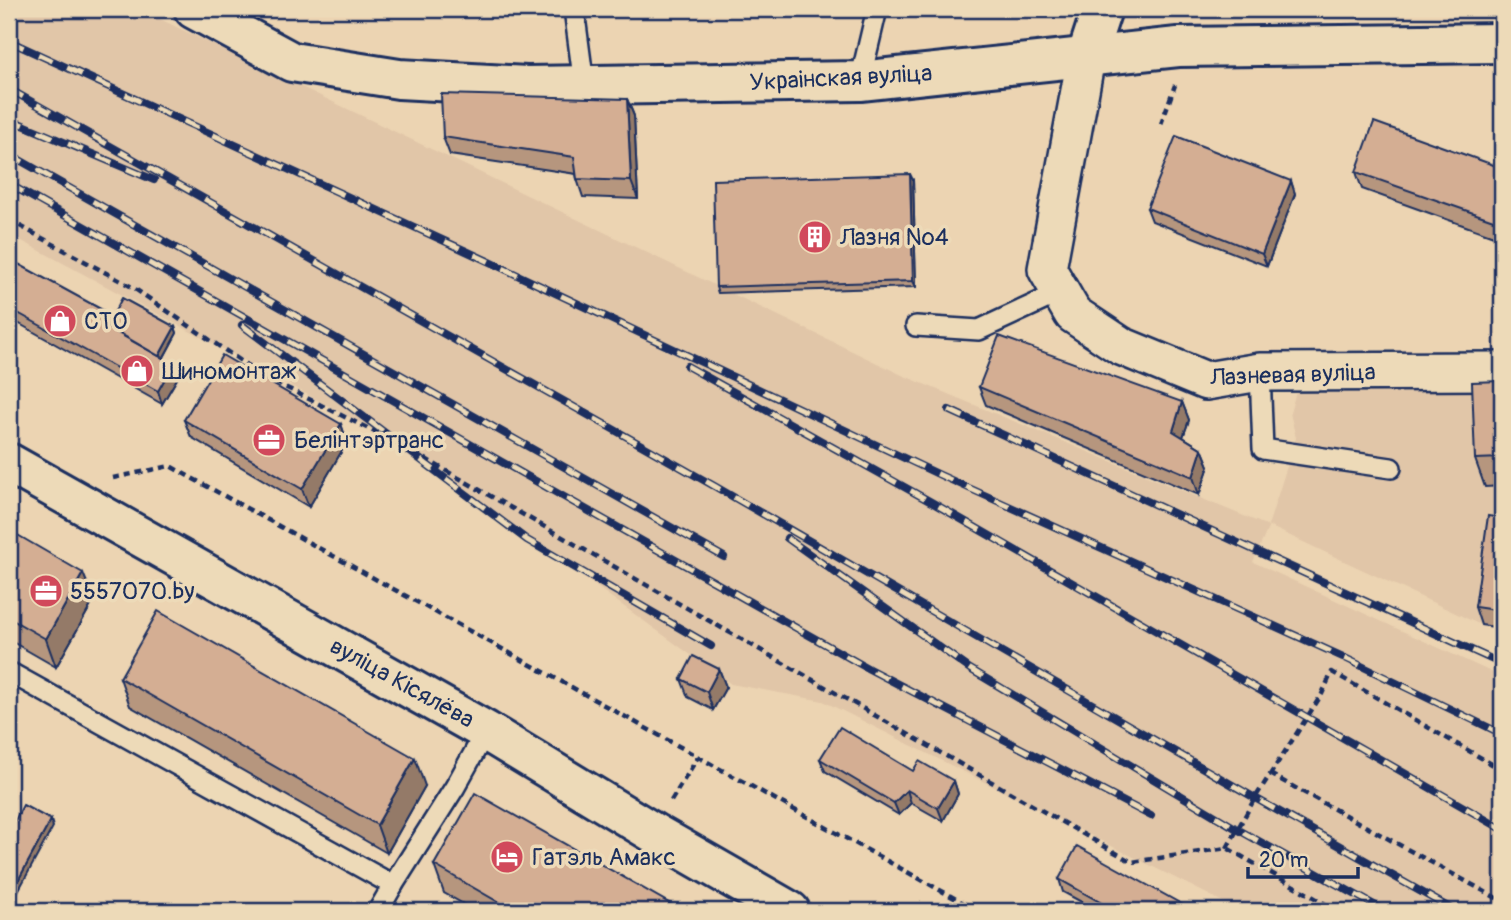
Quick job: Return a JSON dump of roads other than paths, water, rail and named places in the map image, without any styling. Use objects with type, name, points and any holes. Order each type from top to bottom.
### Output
[{"type":"street","name":"Украінская вуліца","points":[[194,9],[292,62],[400,79],[527,86],[860,81],[1178,47],[1502,43]]},
{"type":"street","points":[[1086,58],[1102,9]]},
{"type":"street","name":"Лазневая вуліца","points":[[1086,58],[1047,269],[1073,314],[1121,346],[1206,381],[1259,372],[1502,371]]},
{"type":"street","name":"вуліца Кісялёва","points":[[9,463],[486,731],[654,833],[790,911]]},
{"type":"lane","points":[[574,9],[584,85]]},
{"type":"lane","points":[[860,81],[877,9]]},
{"type":"lane","points":[[916,327],[979,330],[1061,292]]},
{"type":"lane","points":[[1259,372],[1263,449],[1391,468]]},
{"type":"lane","points":[[9,672],[393,885]]},
{"type":"lane","points":[[377,911],[455,787],[486,731]]},
{"type":"railway","points":[[9,41],[490,262],[940,475],[1343,657],[1502,734]]},
{"type":"railway","points":[[9,89],[716,487],[1455,911]]},
{"type":"railway","points":[[9,119],[154,180]]},
{"type":"railway","points":[[9,154],[724,557]]},
{"type":"railway","points":[[9,184],[869,669],[1151,816]]},
{"type":"railway","points":[[242,325],[527,540],[711,646]]},
{"type":"railway","points":[[687,366],[933,503],[1502,829]]},
{"type":"railway","points":[[949,410],[1502,664]]},
{"type":"railway","points":[[787,538],[970,669],[1237,829],[1385,911]]},
{"type":"place","name":"Лазня №4","points":[[815,237]]},
{"type":"place","name":"СТО","points":[[60,321]]},
{"type":"place","name":"Шиномонтаж","points":[[137,371]]},
{"type":"place","name":"Белінтэртранс","points":[[269,440]]},
{"type":"place","name":"5557070.by","points":[[46,591]]},
{"type":"place","name":"Гатэль Амакс","points":[[507,857]]}]
